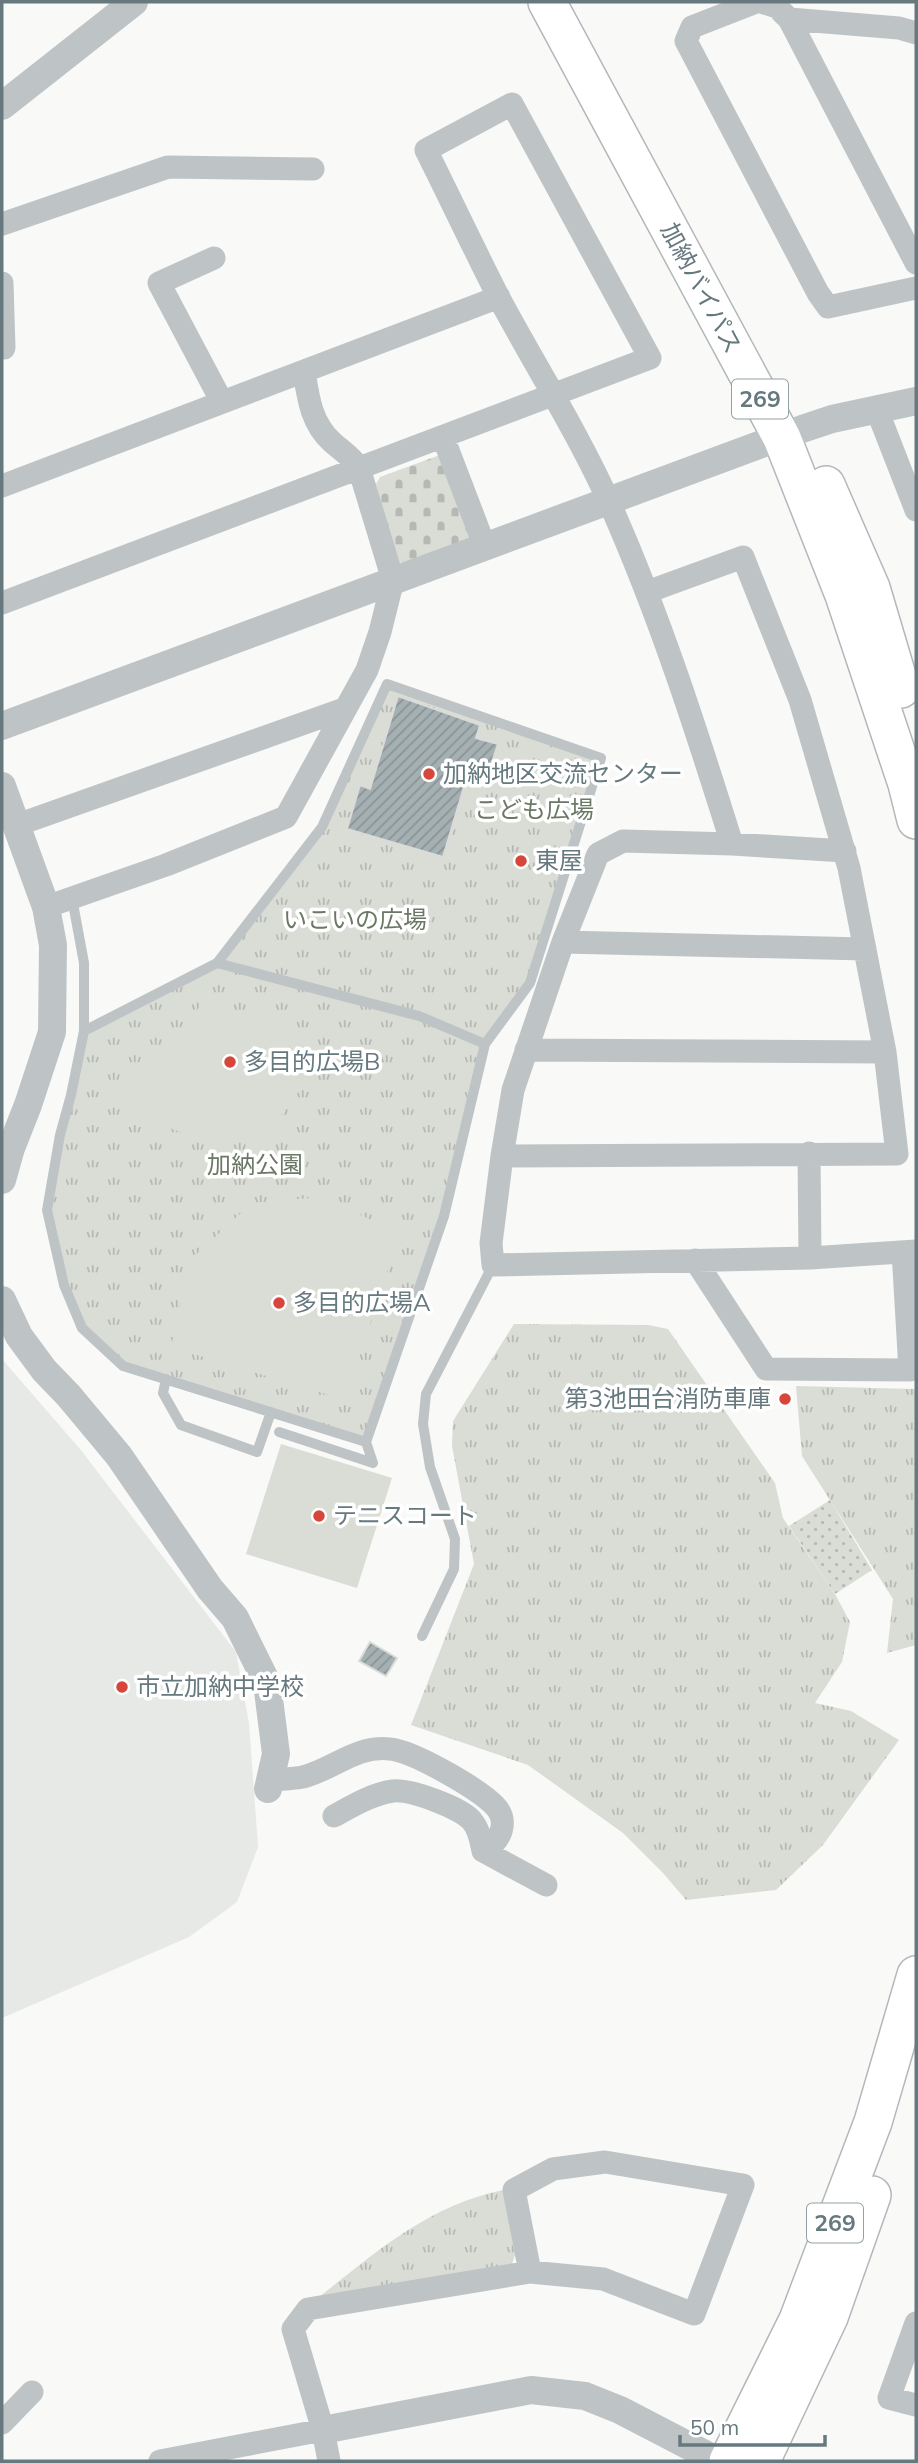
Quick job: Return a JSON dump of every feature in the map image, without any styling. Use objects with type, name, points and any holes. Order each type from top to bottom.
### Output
[{"type":"highway","name":"加納バイパス","points":[[547,2],[792,434],[907,784],[916,820]]},
{"type":"highway","name":"加納バイパス","points":[[570,2],[871,588],[916,741]]},
{"type":"highway","name":"269","points":[[728,2461],[798,2320],[873,2122],[916,1975]]},
{"type":"highway","name":"269","points":[[761,2461],[829,2317],[897,2122],[916,2054]]},
{"type":"street","points":[[2,106],[134,2]]},
{"type":"street","points":[[916,263],[789,19],[777,6],[759,2],[692,27],[686,41],[818,293],[828,307],[916,288]]},
{"type":"street","points":[[789,19],[899,28],[916,33]]},
{"type":"street","points":[[2,603],[553,396],[650,358],[512,104],[426,150],[499,297],[553,396],[608,502],[647,592],[732,844]]},
{"type":"street","points":[[2,224],[168,167],[313,169]]},
{"type":"street","points":[[214,258],[159,283],[222,402]]},
{"type":"street","points":[[2,283],[4,348]]},
{"type":"street","points":[[2,486],[499,297]]},
{"type":"street","points":[[59,903],[166,865],[286,817],[366,670],[380,632],[393,580],[359,468],[352,458],[317,426],[304,371]]},
{"type":"street","points":[[2,726],[832,419],[916,401]]},
{"type":"street","points":[[877,410],[916,506]]},
{"type":"street","points":[[443,437],[485,547]]},
{"type":"street","points":[[502,1156],[898,1154],[885,1052],[845,851],[800,700],[743,556],[647,592]]},
{"type":"street","points":[[17,825],[344,709]]},
{"type":"street","points":[[2,786],[17,825],[59,903],[53,946],[52,1031],[2,1180]]},
{"type":"street","points":[[695,1260],[766,1369],[910,1370],[910,1252],[810,1258],[695,1260],[493,1265],[491,1243],[513,1090],[563,942],[598,854],[623,841],[845,851]]},
{"type":"street","points":[[563,942],[865,949]]},
{"type":"street","points":[[526,1050],[885,1052]]},
{"type":"street","points":[[809,1153],[810,1258]]},
{"type":"street","points":[[2,1300],[19,1336],[44,1370],[119,1456],[210,1589],[236,1618],[267,1683],[276,1754],[270,1785],[303,1777],[359,1751],[391,1749],[422,1759],[496,1807],[503,1826],[500,1837],[493,1844],[481,1841]]},
{"type":"street","points":[[334,1816],[368,1798],[405,1790],[466,1814],[475,1823],[483,1851],[546,1885]]},
{"type":"street","points":[[329,2461],[323,2430],[293,2329],[308,2309],[530,2272],[603,2279],[694,2314],[743,2185],[605,2162],[553,2169],[514,2190],[530,2272]]},
{"type":"street","points":[[916,2323],[889,2398],[916,2405]]},
{"type":"street","points":[[160,2461],[531,2390],[585,2396],[620,2410],[718,2461]]},
{"type":"street","points":[[2,2423],[32,2392]]},
{"type":"lane","points":[[84,1031],[217,963],[322,827],[387,684],[601,758],[530,983],[485,1044],[444,1216],[366,1442],[373,1463],[279,1432]]},
{"type":"lane","points":[[59,903],[84,963],[84,1031],[60,1135],[47,1210],[64,1285],[82,1328],[123,1366],[366,1442]]},
{"type":"lane","points":[[217,963],[419,1016],[485,1044]]},
{"type":"lane","points":[[422,1636],[454,1569],[455,1539],[430,1467],[423,1423],[426,1394],[493,1265]]},
{"type":"lane","points":[[166,1379],[163,1393],[181,1425],[257,1452],[271,1412]]},
{"type":"lane","points":[[338,1451],[344,1435]]},
{"type":"shaded area","name":"市立加納中学校","points":[[2,1359],[80,1449],[236,1652],[249,1723],[258,1847],[237,1902],[189,1937],[2,2018]]},
{"type":"green space","points":[[440,455],[472,540],[407,566],[396,560],[376,484],[380,477]]},
{"type":"green space","name":"加納公園","points":[[387,684],[601,758],[530,983],[485,1044],[444,1217],[366,1442],[123,1366],[82,1328],[47,1210],[84,1031],[217,963],[322,827]]},
{"type":"green space","name":"多目的広場B","points":[[202,1004],[316,1035],[300,1090],[270,1131],[215,1145],[164,1126],[125,1094]]},
{"type":"green space","name":"多目的広場A","points":[[321,1197],[400,1233],[345,1400],[171,1347],[190,1260],[252,1203]]},
{"type":"green space","points":[[514,1324],[648,1325],[668,1329],[775,1483],[783,1518],[835,1594],[850,1622],[842,1662],[815,1703],[851,1711],[899,1740],[823,1845],[776,1890],[686,1900],[623,1833],[528,1765],[411,1725],[474,1564],[452,1446],[453,1421]]},
{"type":"green space","points":[[796,1386],[916,1389],[916,1645],[887,1653],[893,1599],[802,1456]]},
{"type":"green space","name":"テニスコート","points":[[281,1444],[392,1478],[357,1588],[246,1554]]},
{"type":"green space","points":[[830,1500],[872,1570],[835,1594],[789,1526]]},
{"type":"green space","points":[[503,2190],[515,2255],[512,2264],[314,2301],[380,2249],[425,2220],[475,2197]]},
{"type":"building","name":"加納地区交流センター","points":[[398,696],[480,725],[476,738],[498,744],[489,771],[485,770],[481,781],[467,777],[443,857],[347,829],[360,785],[370,789]]},
{"type":"building","points":[[370,1642],[397,1658],[386,1676],[359,1661]]},
{"type":"place","name":"加納地区交流センター","points":[[429,774]]},
{"type":"place","name":"東屋","points":[[521,861]]},
{"type":"place","name":"多目的広場B","points":[[230,1062]]},
{"type":"place","name":"多目的広場A","points":[[279,1303]]},
{"type":"place","name":"第3池田台消防車庫","points":[[785,1399]]},
{"type":"place","name":"テニスコート","points":[[319,1516]]},
{"type":"place","name":"市立加納中学校","points":[[122,1687]]},
{"type":"park label","name":"こども広場","points":[[534,810]]},
{"type":"park label","name":"いこいの広場","points":[[355,920]]}]
